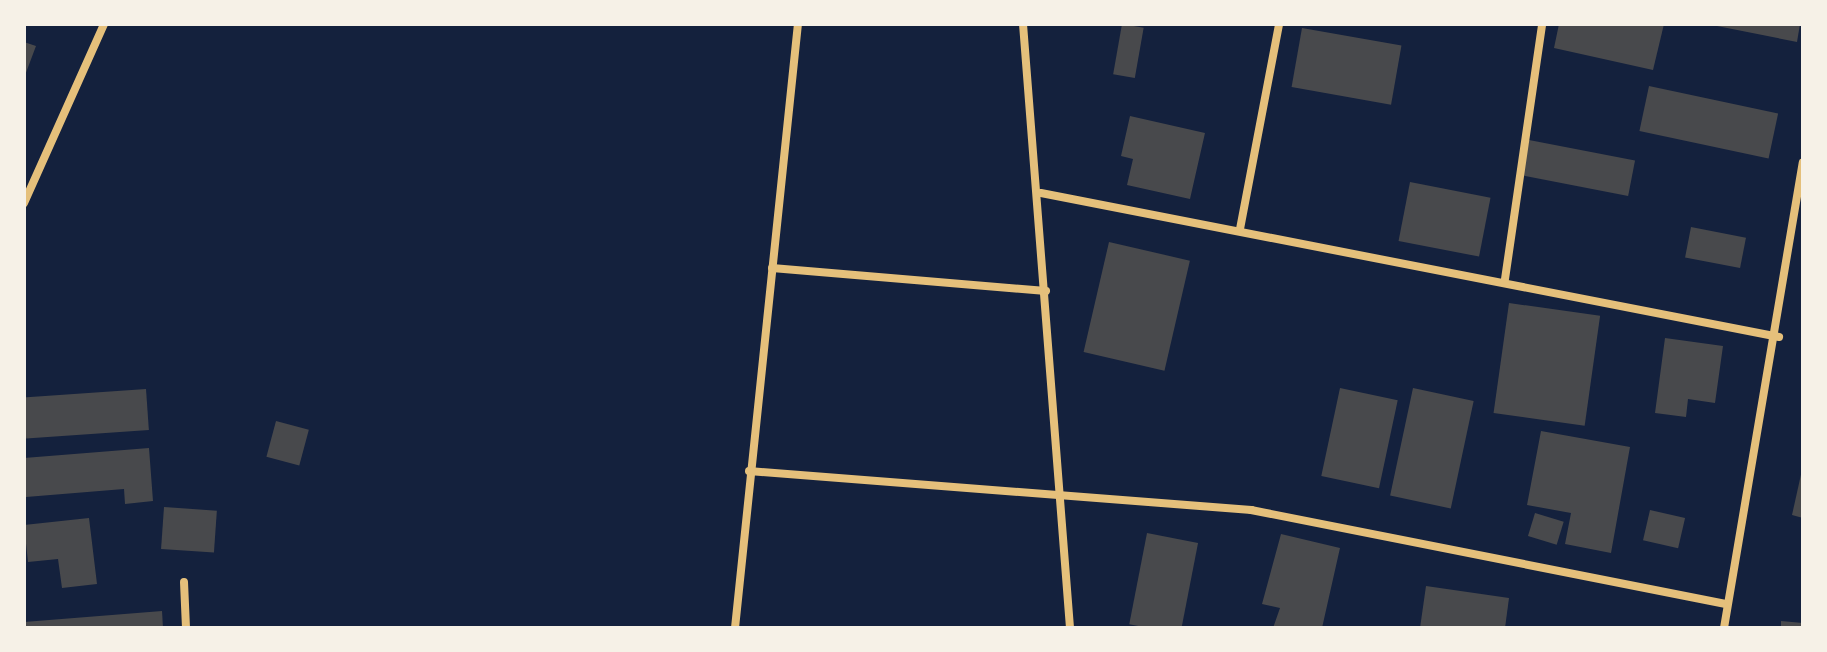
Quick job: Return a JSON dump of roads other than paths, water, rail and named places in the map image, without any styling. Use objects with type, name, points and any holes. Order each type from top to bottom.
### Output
[{"type":"street","points":[[24,203],[104,24]]},
{"type":"street","points":[[735,628],[798,24]]},
{"type":"street","points":[[1023,24],[1041,193],[1070,628]]},
{"type":"street","points":[[1240,229],[1279,24]]},
{"type":"street","points":[[1505,279],[1542,24]]},
{"type":"street","points":[[1724,628],[1726,604],[1779,337],[1803,163]]},
{"type":"street","points":[[1041,193],[1505,279],[1779,337]]},
{"type":"street","points":[[772,268],[1046,291]]},
{"type":"street","points":[[749,471],[1063,492],[1251,510],[1726,604]]},
{"type":"street","points":[[184,582],[186,628]]}]
